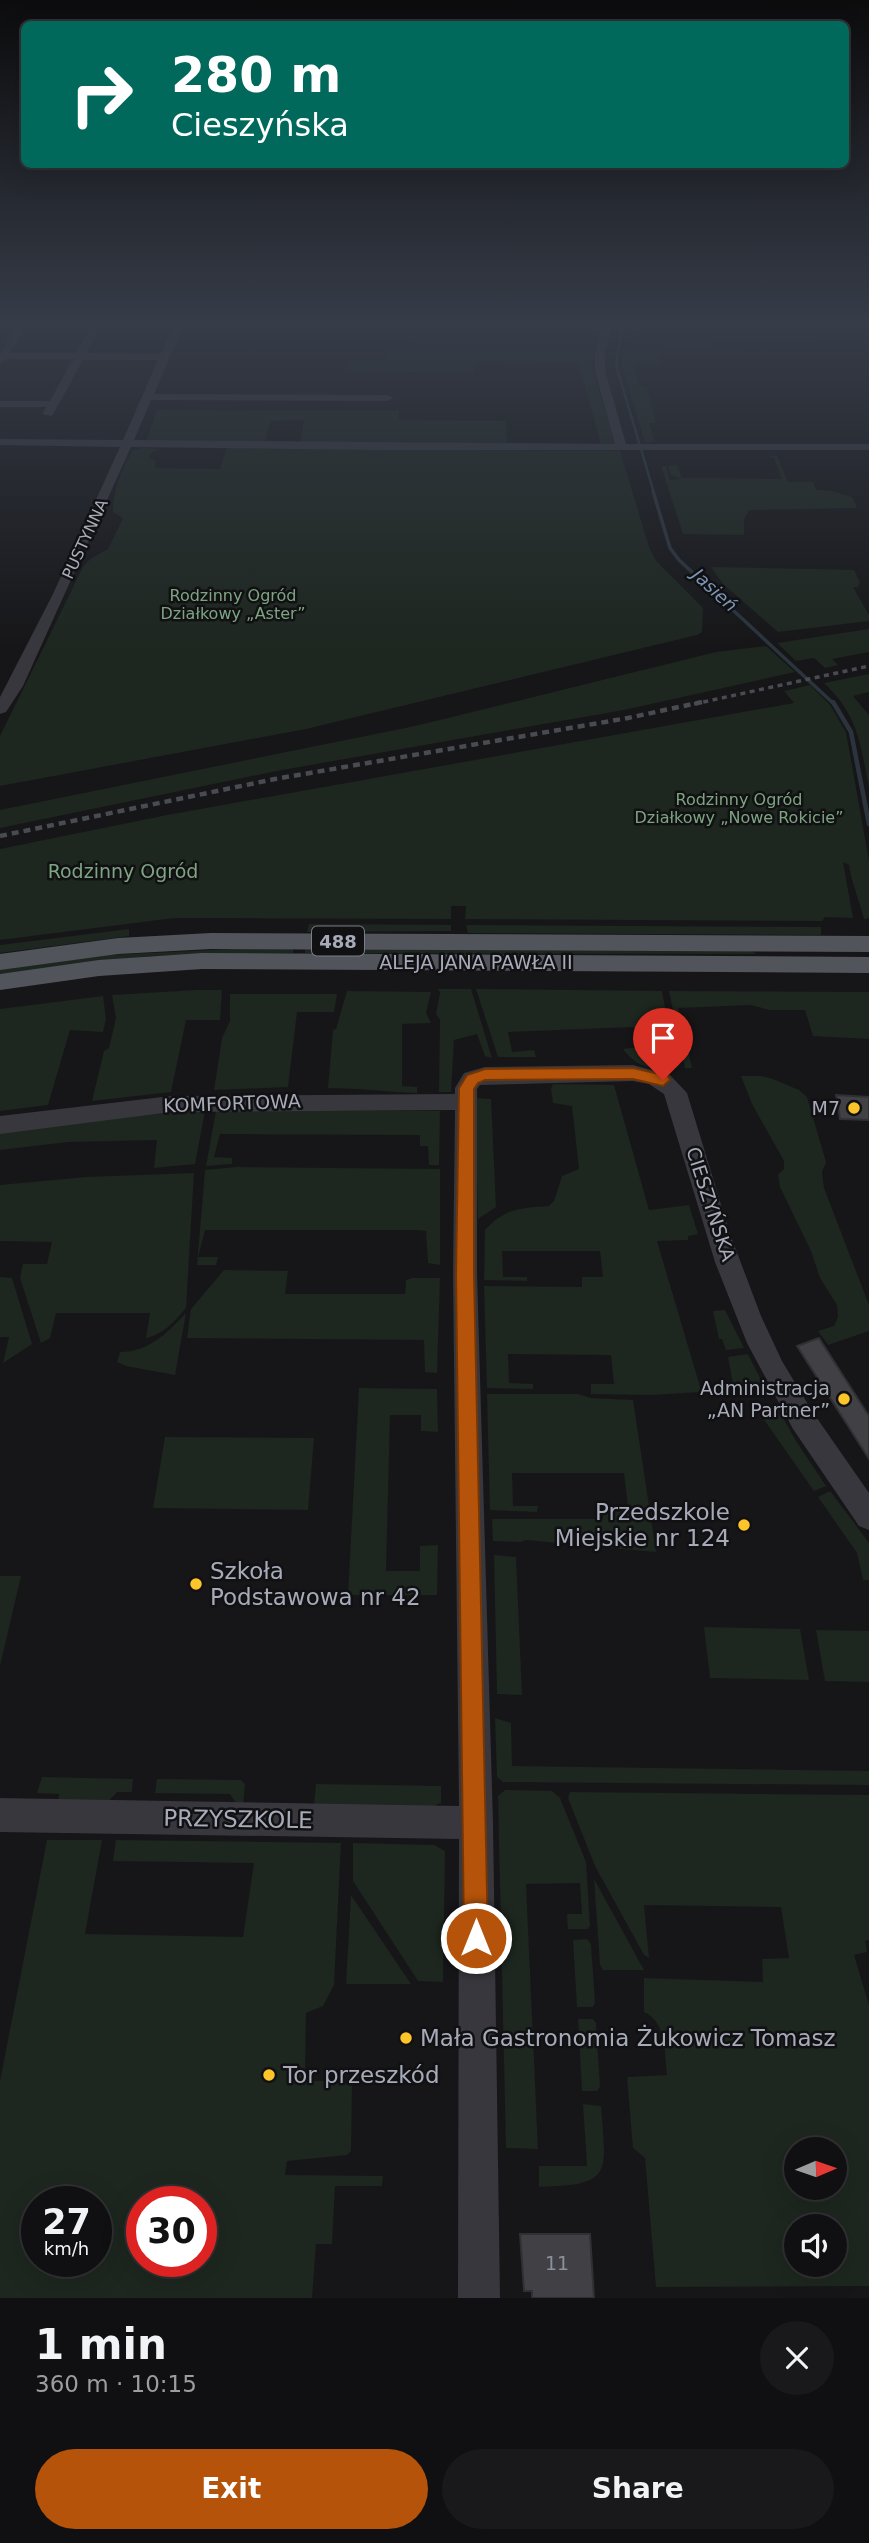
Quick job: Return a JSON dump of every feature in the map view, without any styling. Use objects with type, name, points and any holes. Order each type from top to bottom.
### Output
[{"type":"main road","name":"ALEJA JANA PAWŁA II","points":[[0,962],[118,946],[211,941],[769,954],[869,965]]},
{"type":"main road","name":"ALEJA JANA PAWŁA II","points":[[0,982],[99,968],[202,961],[769,954],[869,944]]},
{"type":"street","name":"PUSTYNNA","points":[[0,709],[17,684],[133,433]]},
{"type":"street","points":[[620,433],[625,448]]},
{"type":"street","points":[[0,442],[625,448],[869,447]]},
{"type":"street","name":"CIESZYŃSKA","points":[[466,1102],[469,1082],[485,1075],[633,1073],[654,1077],[671,1086],[676,1093],[748,1317],[797,1414],[869,1516]]},
{"type":"street","name":"KOMFORTOWA","points":[[0,1125],[171,1104],[303,1101],[466,1102]]},
{"type":"street","points":[[466,1102],[465,1287],[476,1823],[479,2298]]},
{"type":"street","name":"PRZYSZKOLE","points":[[0,1815],[476,1823]]},
{"type":"green space","points":[[149,433],[267,433],[264,444],[146,441]]},
{"type":"green space","points":[[302,433],[506,433],[507,446],[300,445]]},
{"type":"green space","points":[[598,433],[612,433],[615,444],[601,444]]},
{"type":"green space","points":[[642,433],[652,433],[655,442],[645,443]]},
{"type":"green space","name":"Rodzinny Ogród Działkowy „Aster”","points":[[227,448],[620,451],[649,547],[656,561],[703,608],[702,632],[306,729],[0,786],[0,736],[83,567],[90,559],[108,549],[123,518],[113,512],[119,480],[133,450],[160,449],[151,453],[149,458],[156,461],[155,468],[220,469]]},
{"type":"green space","points":[[764,455],[777,456],[788,482],[813,482],[816,490],[852,497],[857,508],[749,510],[744,520],[744,535],[683,534],[661,466],[666,466],[670,480],[681,479],[671,475],[668,466],[677,465],[682,478],[782,479],[774,458]]},
{"type":"green space","points":[[711,567],[854,570],[860,582],[858,587],[853,587],[869,615],[869,621],[778,632],[723,584]]},
{"type":"green space","points":[[869,629],[869,652],[832,659],[838,665],[825,668],[814,658],[796,661],[777,643]]},
{"type":"green space","points":[[766,646],[795,672],[624,710],[282,770],[0,828],[0,810],[415,726],[716,652]]},
{"type":"green space","points":[[869,674],[869,692],[853,696],[869,715],[869,787],[860,743],[851,718],[824,683]]},
{"type":"green space","name":"Rodzinny Ogród Działkowy „Nowe Rokicie”","points":[[810,685],[830,705],[846,732],[869,861],[869,918],[864,919],[849,865],[843,862],[853,918],[825,917],[822,921],[465,919],[466,906],[451,906],[451,919],[175,918],[0,940],[0,849],[167,815],[794,703],[784,691]]},
{"type":"green space","points":[[309,924],[451,925],[451,931],[307,932]]},
{"type":"green space","points":[[466,925],[821,927],[821,935],[468,933]]},
{"type":"green space","points":[[129,929],[129,936],[0,953],[0,945]]},
{"type":"green space","points":[[293,949],[293,953],[150,956],[0,974],[0,969],[107,955]]},
{"type":"green space","points":[[305,949],[752,951],[756,954],[305,953]]},
{"type":"green space","points":[[438,989],[471,989],[492,1058],[485,1056],[477,1034],[454,1040],[451,1092],[439,1092],[440,1020],[436,1014],[440,993]]},
{"type":"green space","points":[[476,989],[662,991],[676,1067],[646,1066],[629,1056],[623,1049],[639,1047],[633,1027],[508,1032],[512,1052],[534,1050],[536,1057],[498,1057]]},
{"type":"green space","points":[[222,990],[220,1020],[186,1020],[171,1092],[92,1101],[104,1051],[109,1048],[116,1018],[112,995]]},
{"type":"green space","points":[[347,991],[431,992],[426,1013],[431,1023],[402,1024],[402,1086],[417,1087],[417,1093],[328,1088],[333,1030],[336,1029]]},
{"type":"green space","points":[[669,991],[869,992],[869,1039],[813,1036],[805,1010],[769,1010],[751,1005],[678,1008],[692,1068],[685,1068]]},
{"type":"green space","points":[[230,994],[337,994],[334,1012],[297,1012],[288,1087],[214,1090],[222,1038],[230,1021]]},
{"type":"green space","points":[[103,996],[106,1019],[103,1032],[70,1030],[48,1105],[0,1111],[0,1009]]},
{"type":"green space","points":[[741,1076],[773,1079],[799,1090],[807,1097],[826,1162],[822,1172],[824,1188],[869,1305],[869,1331],[828,1345],[818,1331],[834,1326],[838,1317],[837,1305],[820,1278],[811,1251],[780,1187],[778,1175],[784,1169],[784,1161],[752,1104]]},
{"type":"green space","points":[[553,1084],[614,1085],[649,1210],[689,1205],[698,1234],[688,1236],[688,1240],[657,1241],[701,1390],[733,1384],[728,1357],[748,1354],[765,1388],[651,1395],[591,1394],[591,1384],[614,1384],[611,1355],[508,1354],[509,1383],[533,1384],[533,1389],[487,1388],[484,1286],[582,1287],[582,1277],[603,1277],[600,1251],[502,1251],[503,1277],[527,1277],[527,1281],[484,1280],[485,1230],[500,1217],[514,1210],[549,1206],[554,1201],[562,1176],[579,1169],[572,1106],[553,1103]]},
{"type":"green space","points":[[475,1098],[491,1099],[496,1207],[478,1219]]},
{"type":"green space","points":[[167,1111],[205,1111],[195,1164],[154,1168],[157,1140],[68,1142],[0,1150],[0,1132]]},
{"type":"green space","points":[[216,1111],[440,1111],[439,1165],[429,1165],[428,1146],[420,1146],[420,1135],[220,1134],[214,1157],[232,1158],[232,1164],[206,1166]]},
{"type":"green space","points":[[236,1167],[440,1169],[440,1265],[428,1263],[426,1231],[205,1230],[198,1257],[218,1257],[216,1265],[197,1265],[205,1170]]},
{"type":"green space","points":[[194,1173],[186,1308],[177,1318],[163,1330],[146,1338],[150,1313],[56,1313],[50,1338],[41,1343],[20,1278],[23,1264],[47,1264],[52,1242],[0,1241],[0,1185],[86,1177]]},
{"type":"green space","points":[[224,1270],[288,1271],[285,1294],[405,1294],[406,1280],[440,1278],[437,1373],[425,1372],[424,1340],[187,1338],[191,1309]]},
{"type":"green space","points":[[0,1277],[12,1278],[32,1344],[3,1363],[9,1337],[0,1337]]},
{"type":"green space","points":[[725,1310],[744,1348],[726,1350],[722,1339],[719,1339],[713,1311]]},
{"type":"green space","points":[[186,1313],[175,1375],[117,1362],[120,1352],[149,1345]]},
{"type":"green space","points":[[359,1388],[437,1389],[438,1432],[421,1431],[421,1415],[390,1415],[386,1571],[420,1571],[420,1546],[438,1545],[437,1595],[348,1595]]},
{"type":"green space","points":[[487,1394],[578,1394],[591,1398],[633,1400],[656,1552],[526,1540],[493,1541],[492,1519],[603,1519],[603,1506],[628,1506],[624,1473],[512,1473],[513,1506],[538,1506],[537,1512],[490,1510]]},
{"type":"green space","points":[[776,1405],[826,1486],[814,1491],[755,1407]]},
{"type":"green space","points":[[165,1437],[314,1438],[308,1510],[153,1508]]},
{"type":"green space","points":[[831,1492],[869,1543],[869,1580],[863,1580],[857,1553],[818,1497]]},
{"type":"green space","points":[[494,1555],[516,1557],[522,1695],[497,1694]]},
{"type":"green space","points":[[0,1576],[21,1576],[0,1666]]},
{"type":"green space","points":[[704,1627],[800,1629],[809,1680],[710,1678]]},
{"type":"green space","points":[[816,1630],[869,1631],[869,1682],[825,1681]]},
{"type":"green space","points":[[495,1718],[511,1723],[512,1766],[869,1771],[869,1785],[503,1782],[497,1777]]},
{"type":"green space","points":[[42,1777],[133,1779],[132,1792],[117,1792],[106,1804],[58,1804],[59,1794],[37,1793]]},
{"type":"green space","points":[[157,1779],[241,1780],[245,1784],[243,1806],[238,1806],[230,1794],[155,1793]]},
{"type":"green space","points":[[316,1784],[441,1786],[441,1803],[430,1807],[314,1805]]},
{"type":"green space","points":[[505,1790],[552,1791],[560,1798],[586,1862],[590,1926],[587,1929],[568,1929],[567,1914],[582,1914],[580,1883],[526,1884],[538,2149],[506,2148],[498,1796]]},
{"type":"green space","points":[[570,1792],[869,1795],[869,1940],[865,1941],[867,1952],[854,1955],[869,2005],[869,2286],[656,2287],[645,2158],[633,2148],[627,2077],[667,2075],[661,2031],[657,2023],[644,2012],[644,1978],[763,1982],[762,1959],[789,1958],[781,1907],[644,1905],[649,1958],[644,1955],[595,1866],[568,1798]]},
{"type":"green space","points":[[47,1840],[102,1840],[85,1934],[243,1937],[254,1863],[113,1861],[116,1840],[341,1843],[334,1985],[323,2006],[306,2013],[305,2076],[309,2081],[339,2081],[352,2086],[351,2151],[347,2155],[287,2161],[285,2175],[383,2176],[382,2186],[335,2186],[332,2244],[316,2244],[312,2298],[0,2298],[0,2081]]},
{"type":"green space","points":[[353,1843],[434,1845],[445,1851],[443,1982],[418,1981],[353,1881]]},
{"type":"green space","points":[[594,1879],[644,1970],[603,1970],[600,1965]]},
{"type":"green space","points":[[351,1895],[411,1984],[346,1984]]},
{"type":"green space","points":[[587,1939],[591,1944],[595,2003],[593,2007],[577,2007],[573,1940]]},
{"type":"green space","points":[[578,2019],[593,2019],[596,2023],[600,2087],[597,2091],[582,2091]]},
{"type":"green space","points":[[583,2104],[601,2106],[604,2147],[600,2171],[593,2178],[581,2183],[539,2187],[539,2166],[587,2166]]},
{"type":"building","name":"M7","points":[[836,1095],[869,1097],[869,1120],[840,1119]]},
{"type":"building","name":"Administracja „AN Partner”","points":[[819,1338],[869,1416],[869,1459],[797,1346]]},
{"type":"building","points":[[520,2234],[590,2234],[594,2298],[532,2298],[532,2291],[524,2291]]},
{"type":"waterway","name":"Jasień","points":[[636,433],[654,493]]},
{"type":"waterway","name":"Jasień","points":[[653,491],[670,548],[679,560],[834,704]]},
{"type":"waterway","name":"Jasień","points":[[833,702],[851,732],[869,824]]},
{"type":"railway","points":[[694,704],[869,666]]},
{"type":"railway","points":[[0,836],[275,779],[628,718],[702,702]]},
{"type":"place","name":"M7","points":[[854,1108]]},
{"type":"place","name":"Administracja „AN Partner”","points":[[844,1399]]},
{"type":"place","name":"Przedszkole Miejskie nr 124","points":[[744,1525]]},
{"type":"place","name":"Szkoła Podstawowa nr 42","points":[[196,1584]]},
{"type":"place","name":"Mała Gastronomia Żukowicz Tomasz","points":[[406,2038]]},
{"type":"place","name":"Tor przeszkód","points":[[269,2075]]},
{"type":"route","points":[[476,1938],[465,1273],[466,1088],[472,1079],[485,1075],[633,1073],[663,1080]]},
{"type":"park label","name":"Rodzinny Ogród","points":[[123,871]]}]
